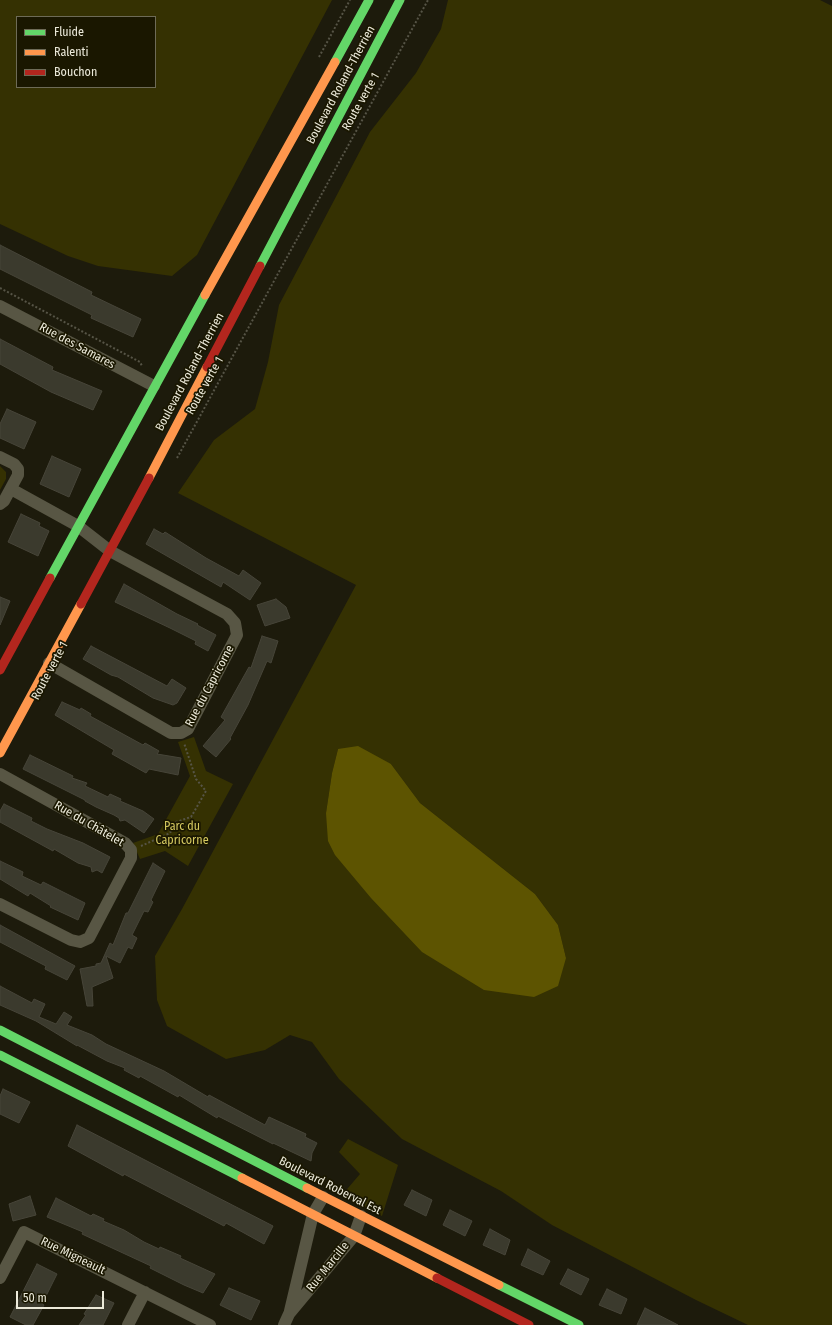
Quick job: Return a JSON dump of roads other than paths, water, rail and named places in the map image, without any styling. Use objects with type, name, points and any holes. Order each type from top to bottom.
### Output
[{"type":"main road","name":"Boulevard Roland-Therrien","points":[[0,670],[4,654],[78,526],[154,386],[369,0]]},
{"type":"main road","name":"Boulevard Roland-Therrien","points":[[0,753],[110,551],[400,0]]},
{"type":"main road","name":"Boulevard Roberval Est","points":[[0,1030],[67,1077],[313,1214],[529,1325]]},
{"type":"main road","name":"Boulevard Roberval Est","points":[[0,1055],[67,1077],[323,1197],[579,1325]]},
{"type":"street","name":"Rue des Samares","points":[[0,306],[154,386]]},
{"type":"street","points":[[0,457],[14,464],[18,469],[18,475],[11,489],[4,502],[0,504]]},
{"type":"street","name":"Rue du Capricorne","points":[[11,489],[78,526],[110,551],[227,614],[235,623],[237,635],[188,729],[181,733],[171,734],[49,663]]},
{"type":"street","name":"Rue du Châtelet","points":[[0,774],[125,843],[131,850],[131,858],[89,938],[80,942],[71,940],[0,904]]},
{"type":"street","name":"Rue Marcille","points":[[286,1320],[313,1214],[323,1197]]},
{"type":"street","name":"Rue Marcille","points":[[286,1320],[354,1236],[361,1216]]},
{"type":"street","name":"Rue Migneault","points":[[0,1278],[24,1232],[210,1325]]},
{"type":"street","points":[[128,1325],[145,1292]]},
{"type":"park label","name":"Parc du Capricorne","points":[[182,834]]}]
